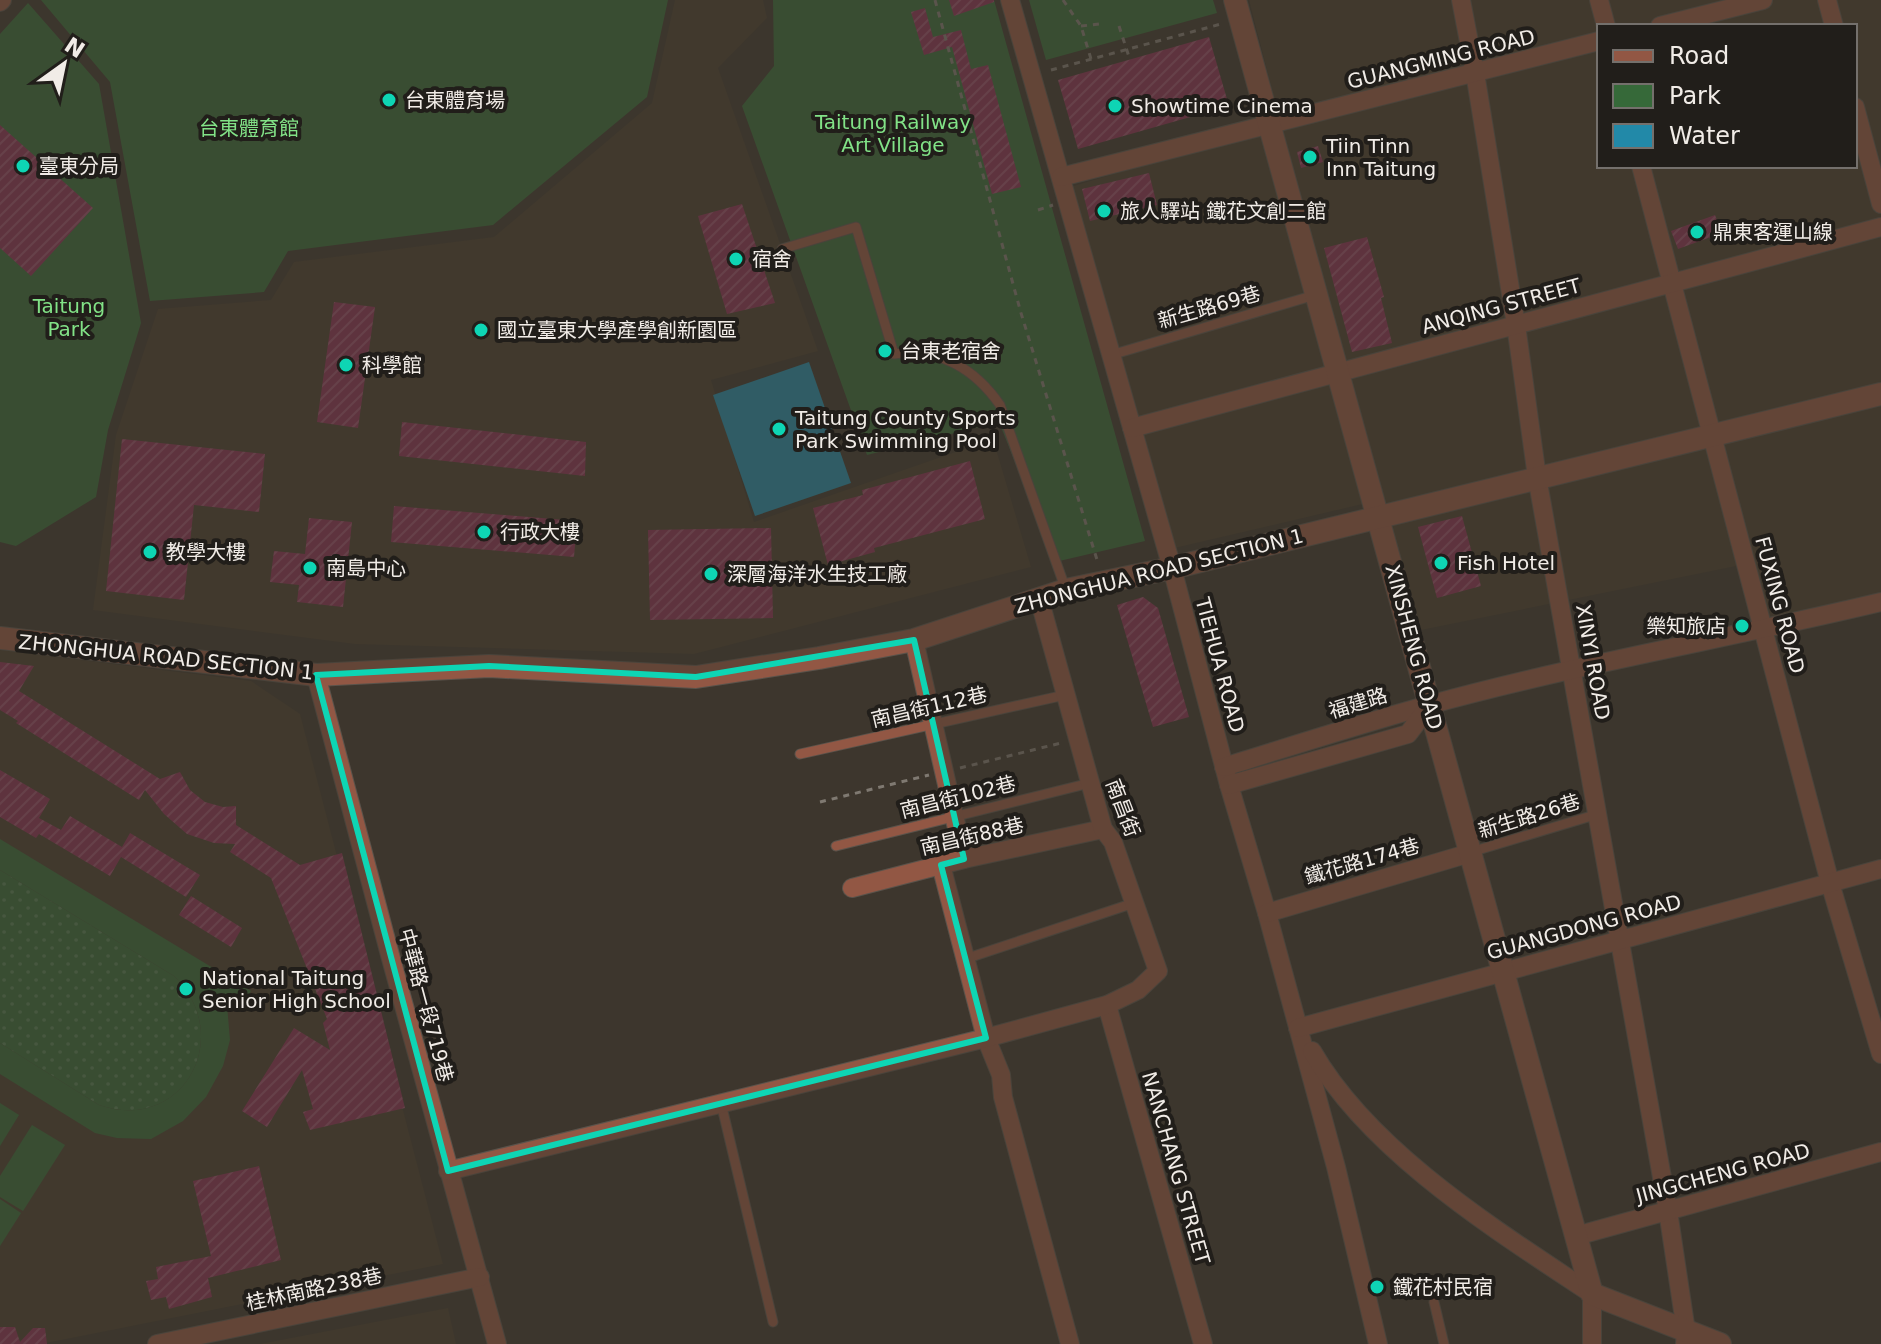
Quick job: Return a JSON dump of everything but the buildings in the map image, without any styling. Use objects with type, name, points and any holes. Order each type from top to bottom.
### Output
[{"type":"street","name":"TIEHUA ROAD","points":[[1010,0],[1267,913],[1336,1167],[1378,1344]]},
{"type":"street","name":"XINSHENG ROAD","points":[[1235,0],[1592,1294]]},
{"type":"street","name":"XINYI ROAD","points":[[1461,0],[1516,325],[1537,477],[1668,1211],[1686,1337]]},
{"type":"street","points":[[1599,0],[1605,24]]},
{"type":"street","points":[[1668,24],[1763,0]]},
{"type":"street","points":[[1827,0],[1833,24]]},
{"type":"street","name":"GUANGMING ROAD","points":[[1061,177],[1597,42]]},
{"type":"street","points":[[1857,114],[1881,204]]},
{"type":"street","name":"FUXING ROAD","points":[[1642,168],[1830,883],[1881,1054]]},
{"type":"street","name":"ANQING STREET","points":[[1132,428],[1881,227]]},
{"type":"street","name":"ZHONGHUA ROAD SECTION 1","points":[[0,638],[316,675],[489,666],[696,677],[914,640],[1066,590],[1172,568],[1881,394]]},
{"type":"street","name":"南昌街","points":[[1039,598],[1103,829],[1113,842],[1158,971],[1138,990],[1107,1005]]},
{"type":"street","points":[[1226,776],[1408,734],[1430,705],[1572,670],[1765,630],[1881,602]]},
{"type":"street","points":[[914,640],[964,859]]},
{"type":"street","name":"中華路一段719巷","points":[[316,675],[497,1344]]},
{"type":"street","name":"南昌街88巷","points":[[852,888],[964,859],[1103,829]]},
{"type":"street","name":"鐵花路174巷","points":[[1267,913],[1470,853]]},
{"type":"street","points":[[941,865],[986,1038],[1001,1075],[1003,1097],[1070,1344]]},
{"type":"street","name":"GUANGDONG ROAD","points":[[1298,1028],[1881,869]]},
{"type":"street","points":[[448,1171],[986,1038],[1107,1005]]},
{"type":"street","name":"NANCHANG STREET","points":[[1107,1005],[1203,1344]]},
{"type":"street","points":[[1298,1028],[1328,1079],[1385,1139],[1446,1192],[1592,1294],[1686,1337],[1720,1344]]},
{"type":"street","name":"JINGCHENG ROAD","points":[[1576,1236],[1881,1152]]},
{"type":"street","name":"桂林南路238巷","points":[[157,1344],[480,1277]]},
{"type":"street","points":[[1592,1294],[1592,1344]]},
{"type":"lane","points":[[782,249],[856,227],[894,354],[914,351],[943,357],[986,385],[1000,405],[1066,590]]},
{"type":"lane","name":"新生路69巷","points":[[1111,355],[1317,294]]},
{"type":"lane","name":"南昌街112巷","points":[[800,754],[1065,695]]},
{"type":"lane","name":"南昌街102巷","points":[[836,846],[1090,783]]},
{"type":"lane","name":"新生路26巷","points":[[1470,853],[1598,814]]},
{"type":"lane","points":[[965,959],[1134,903]]},
{"type":"lane","points":[[721,1103],[773,1322]]},
{"type":"lane","points":[[1434,1302],[1444,1344]]},
{"type":"path","points":[[935,0],[1021,313],[1104,582]]},
{"type":"path","points":[[1063,0],[1081,26],[1091,59]]},
{"type":"path","points":[[1051,70],[1222,23]]},
{"type":"path","points":[[1081,26],[1100,24]]},
{"type":"path","points":[[1119,26],[1130,60]]},
{"type":"path","points":[[1038,210],[1056,204]]},
{"type":"highlighted area","points":[[914,640],[964,859],[941,865],[986,1038],[448,1171],[316,675],[489,666],[696,677]]},
{"type":"shaded area","name":"國立臺東大學產學創新園區","points":[[675,0],[763,0],[767,18],[718,68],[818,351],[711,380],[754,522],[993,439],[1031,567],[694,654],[355,644],[93,610],[116,435],[158,309],[271,300],[294,262],[494,237],[652,103]]},
{"type":"shaded area","points":[[1249,0],[1881,0],[1881,606],[1759,635],[1741,565],[1416,631],[1384,499],[1170,549],[1067,188],[1281,124]]},
{"type":"shaded area","name":"National Taitung Senior High School","points":[[0,650],[251,681],[300,714],[443,1264],[41,1344],[0,1344]]},
{"type":"shaded area","points":[[448,1308],[456,1344],[260,1344]]},
{"type":"green space","name":"台東體育館","points":[[41,0],[668,0],[647,97],[493,225],[288,251],[264,292],[150,301],[110,82]]},
{"type":"green space","name":"Taitung Railway Art Village","points":[[773,0],[994,0],[1145,541],[1055,562],[999,422],[867,455],[742,106],[774,66]]},
{"type":"green space","points":[[1029,0],[1213,0],[1217,13],[1046,60]]},
{"type":"green space","name":"Taitung Park","points":[[28,3],[99,84],[141,323],[108,430],[96,497],[16,546],[0,542],[0,34]]},
{"type":"green space","points":[[0,839],[251,991],[239,1012],[227,1005],[230,1040],[223,1066],[206,1097],[183,1121],[151,1139],[117,1138],[95,1133],[0,1074],[0,1043],[99,1105],[129,1110],[155,1106],[176,1093],[191,1074],[200,1051],[200,1026],[192,1000],[174,976],[0,870]]},
{"type":"green space","points":[[0,870],[174,976],[192,1000],[200,1026],[200,1051],[191,1074],[176,1093],[155,1106],[129,1110],[99,1105],[0,1043]]},
{"type":"green space","points":[[0,1103],[19,1115],[0,1146]]},
{"type":"green space","points":[[32,1125],[65,1145],[23,1211],[0,1197],[0,1176]]},
{"type":"green space","points":[[0,1199],[21,1213],[0,1246]]},
{"type":"water","name":"Taitung County Sports Park Swimming Pool","points":[[809,362],[851,483],[755,516],[713,395]]},
{"type":"place","name":"台東體育場","points":[[389,100]]},
{"type":"place","name":"Showtime Cinema","points":[[1115,106]]},
{"type":"place","name":"Tiin Tinn Inn Taitung","points":[[1310,157]]},
{"type":"place","name":"臺東分局","points":[[23,166]]},
{"type":"place","name":"旅人驛站 鐵花文創二館","points":[[1104,211]]},
{"type":"place","name":"鼎東客運山線","points":[[1697,232]]},
{"type":"place","name":"宿舍","points":[[736,259]]},
{"type":"place","name":"國立臺東大學產學創新園區","points":[[481,330]]},
{"type":"place","name":"台東老宿舍","points":[[885,351]]},
{"type":"place","name":"科學館","points":[[346,365]]},
{"type":"place","name":"Taitung County Sports Park Swimming Pool","points":[[779,429]]},
{"type":"place","name":"行政大樓","points":[[484,532]]},
{"type":"place","name":"教學大樓","points":[[150,552]]},
{"type":"place","name":"Fish Hotel","points":[[1441,563]]},
{"type":"place","name":"南島中心","points":[[310,568]]},
{"type":"place","name":"深層海洋水生技工廠","points":[[711,574]]},
{"type":"place","name":"樂知旅店","points":[[1742,626]]},
{"type":"place","name":"National Taitung Senior High School","points":[[186,989]]},
{"type":"place","name":"鐵花村民宿","points":[[1377,1287]]}]
